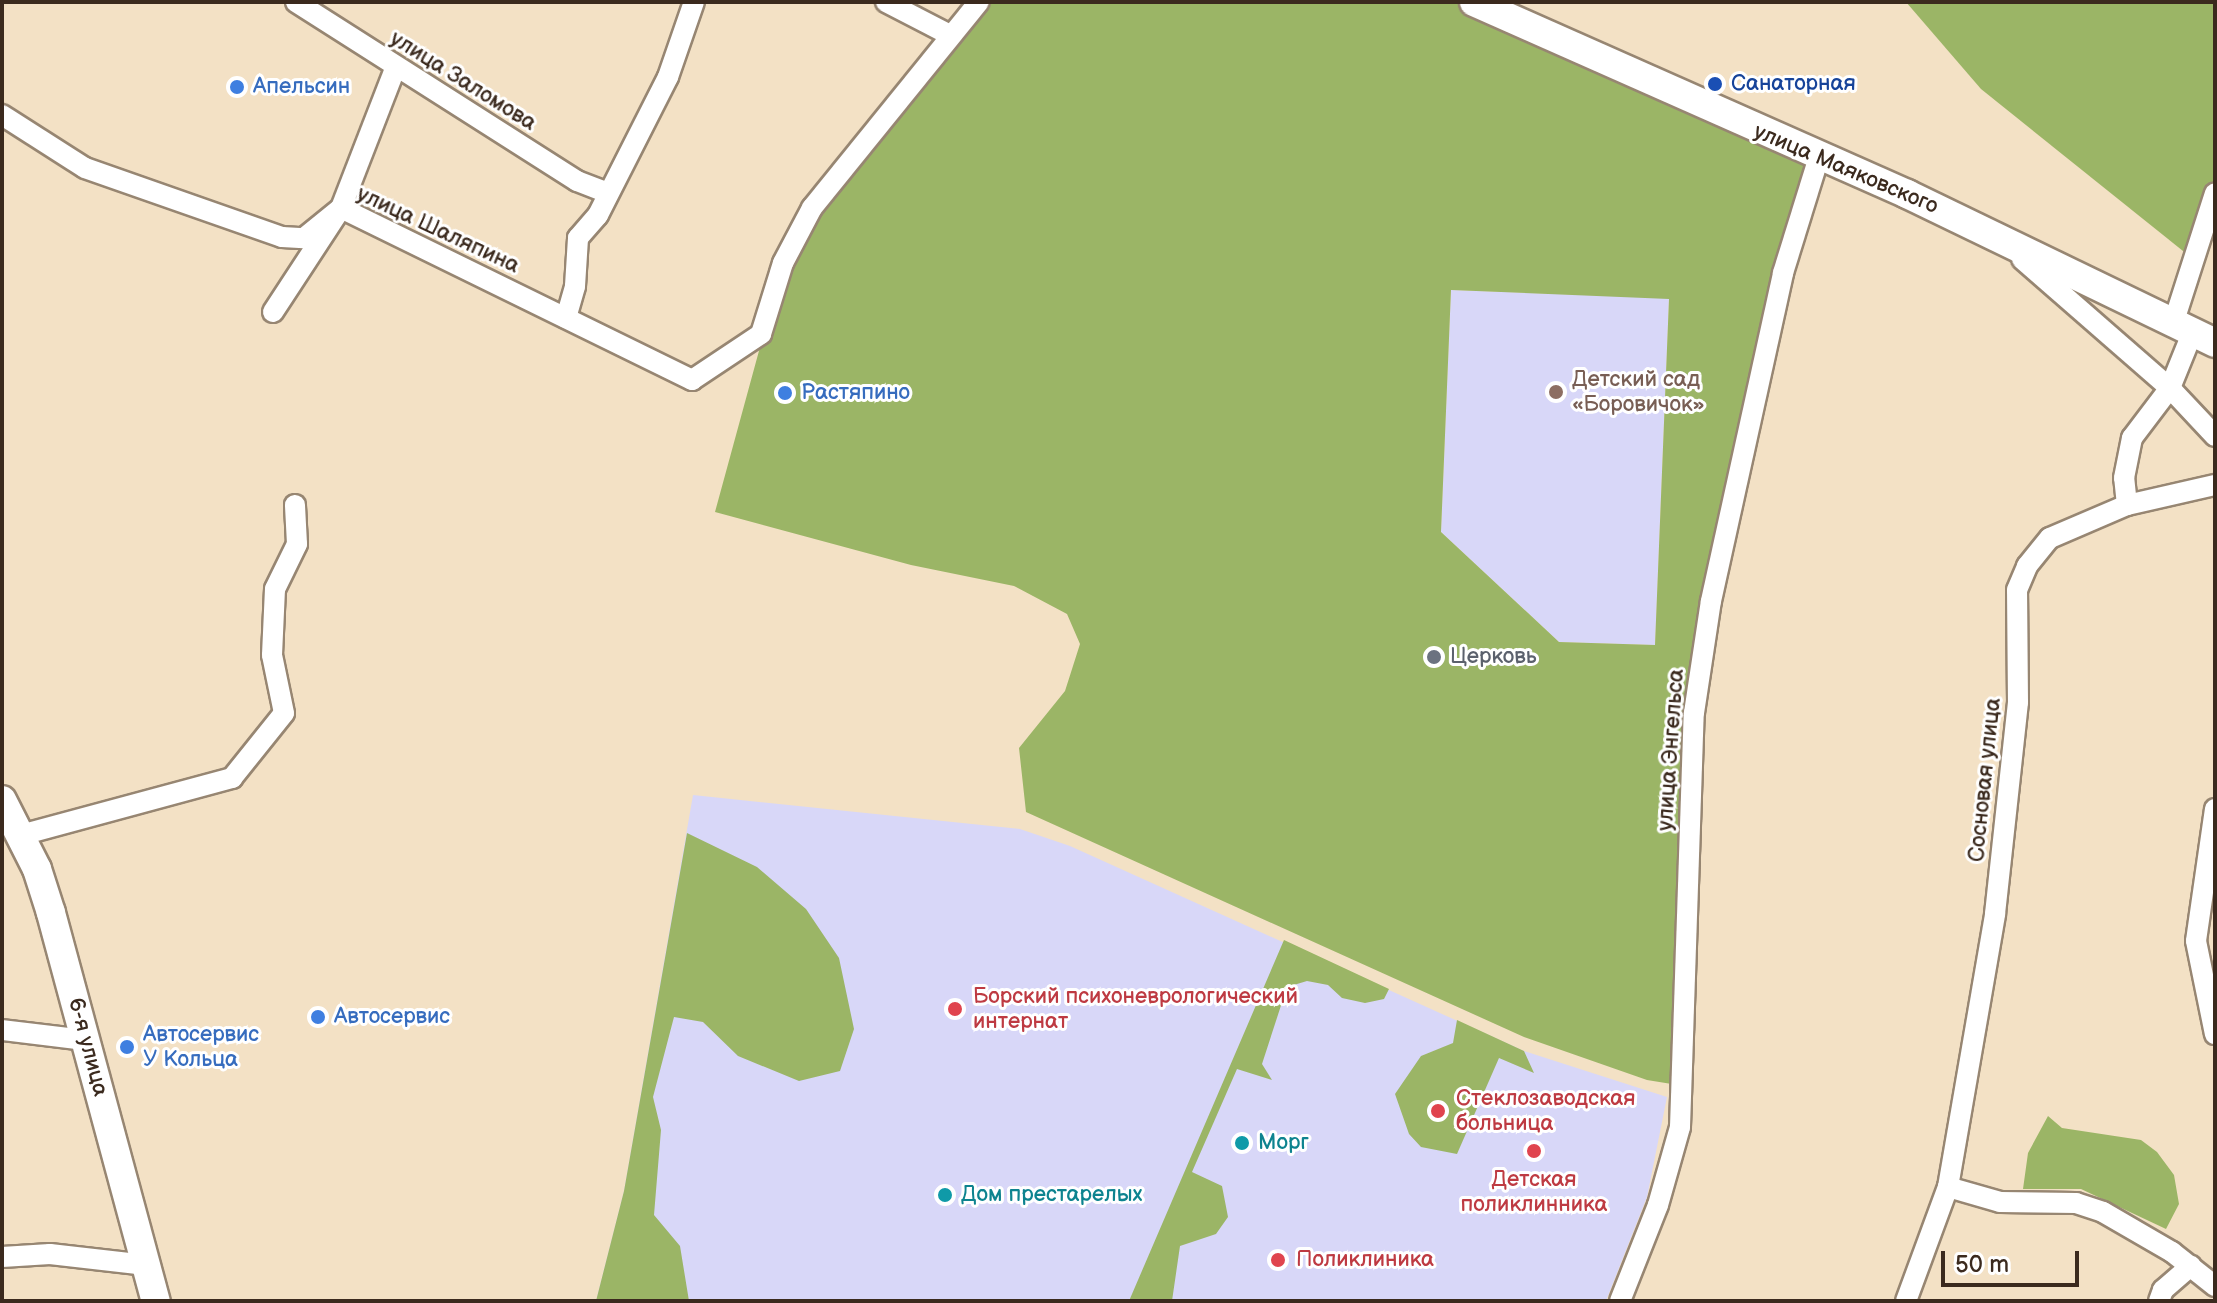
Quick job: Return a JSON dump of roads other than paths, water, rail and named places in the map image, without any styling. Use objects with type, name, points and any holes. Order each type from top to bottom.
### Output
[{"type":"main road","name":"улица Маяковского","points":[[1474,2],[1987,231],[2194,332]]},
{"type":"main road","name":"6-я улица","points":[[2,800],[21,835],[51,913],[156,1301]]},
{"type":"street","name":"улица Заломова","points":[[296,2],[395,69],[577,181],[608,193]]},
{"type":"street","points":[[566,318],[575,286],[578,238],[608,193],[668,77],[694,2]]},
{"type":"street","points":[[886,2],[950,35],[979,2]]},
{"type":"street","name":"улица Шаляпина","points":[[2,115],[85,168],[282,237],[304,238],[341,208],[692,380],[761,334],[783,263],[812,208],[950,35]]},
{"type":"street","points":[[273,312],[341,208],[395,69]]},
{"type":"street","name":"улица Энгельса","points":[[1620,1301],[1658,1205],[1680,1127],[1694,713],[1711,601],[1783,273],[1819,157]]},
{"type":"street","points":[[2127,505],[2124,478],[2132,438],[2170,388],[2194,332],[2215,193]]},
{"type":"street","points":[[1987,231],[2170,388],[2215,436]]},
{"type":"street","name":"Сосновая улица","points":[[1906,1301],[1948,1187],[1995,914],[2018,702],[2017,590],[2027,566],[2050,538],[2127,505],[2215,485]]},
{"type":"street","points":[[21,835],[232,778],[284,713],[272,655],[275,589],[297,544],[295,505]]},
{"type":"street","points":[[2215,809],[2196,941],[2215,1034]]},
{"type":"street","points":[[2,1030],[85,1040]]},
{"type":"street","points":[[1948,1187],[2000,1202],[2076,1203],[2103,1212],[2191,1266],[2215,1286]]},
{"type":"street","points":[[2,1257],[50,1254],[146,1265]]},
{"type":"street","points":[[2159,1301],[2163,1290],[2191,1266]]},
{"type":"place","name":"Санаторная","points":[[1715,84]]},
{"type":"place","name":"Апельсин","points":[[237,87]]},
{"type":"place","name":"Детский сад «Боровичок»","points":[[1556,392]]},
{"type":"place","name":"Растяпино","points":[[785,393]]},
{"type":"place","name":"Церковь","points":[[1434,657]]},
{"type":"place","name":"Борский психоневрологический интернат","points":[[955,1009]]},
{"type":"place","name":"Автосервис","points":[[318,1017]]},
{"type":"place","name":"Автосервис У Кольца","points":[[127,1047]]},
{"type":"place","name":"Стеклозаводская больница","points":[[1438,1111]]},
{"type":"place","name":"Морг","points":[[1242,1143]]},
{"type":"place","name":"Детская поликлинника","points":[[1534,1151]]},
{"type":"place","name":"Дом престарелых","points":[[945,1195]]},
{"type":"place","name":"Поликлиника","points":[[1278,1260]]}]
